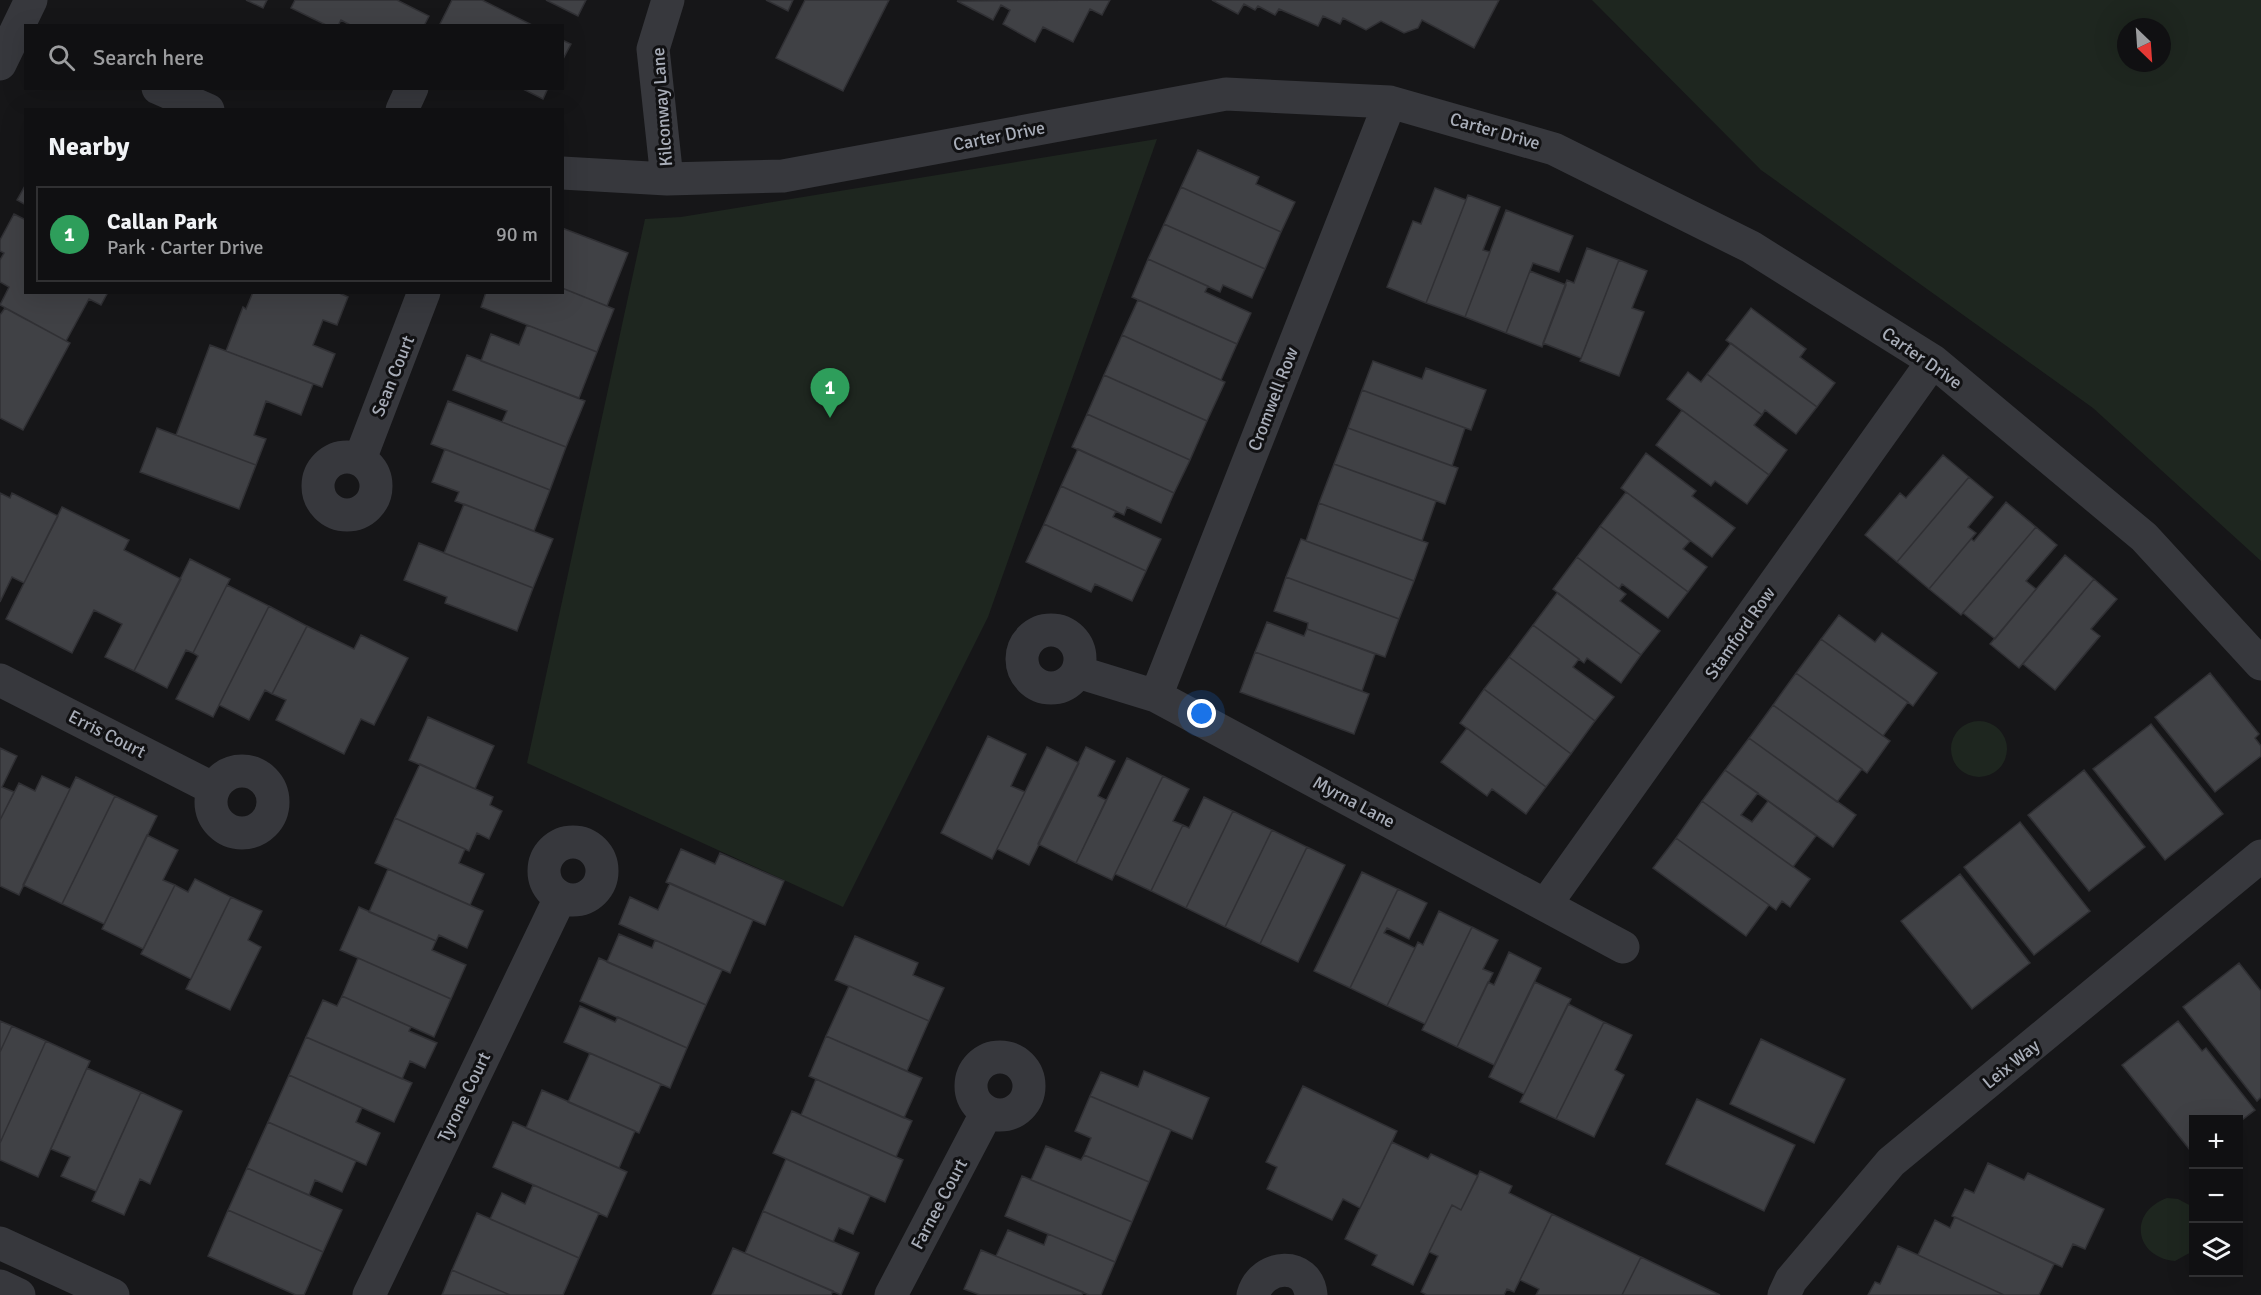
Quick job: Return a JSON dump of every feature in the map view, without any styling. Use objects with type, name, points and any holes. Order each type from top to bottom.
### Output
[{"type":"street","name":"Kilconway Lane","points":[[667,179],[653,49],[668,0]]},
{"type":"street","points":[[0,64],[19,20]]},
{"type":"street","points":[[163,90],[203,108]]},
{"type":"street","points":[[403,108],[411,90]]},
{"type":"street","name":"Carter Drive","points":[[564,173],[667,179],[783,176],[1226,94],[1390,102],[1554,149],[1751,247],[1933,361],[2144,537],[2261,664]]},
{"type":"street","name":"Cromwell Row","points":[[1156,696],[1390,102]]},
{"type":"street","name":"Sean Court","points":[[360,459],[423,294]]},
{"type":"street","name":"Stamford Row","points":[[1546,904],[1933,361]]},
{"type":"street","name":"Myrna Lane","points":[[1078,672],[1156,696],[1623,947]]},
{"type":"street","name":"Erris Court","points":[[0,680],[214,789]]},
{"type":"street","name":"Leix Way","points":[[1784,1295],[1791,1280],[1891,1162],[2261,856]]},
{"type":"street","name":"Tyrone Court","points":[[369,1295],[560,898]]},
{"type":"street","name":"Farnee Court","points":[[891,1295],[987,1112]]},
{"type":"street","points":[[0,1243],[113,1295]]},
{"type":"street","points":[[1253,1295],[1263,1277],[1273,1271],[1284,1270],[1296,1273],[1305,1280],[1311,1295]]},
{"type":"street","points":[[0,1286],[19,1295]]},
{"type":"shaded area","points":[[1592,0],[2261,0],[2261,561],[2093,408],[1761,170]]},
{"type":"shaded area","points":[[1157,139],[988,617],[843,907],[527,763],[645,219],[681,217]]},
{"type":"shaded area","points":[[1973,721],[1985,721],[1995,725],[2003,733],[2007,749],[2003,765],[1995,773],[1985,777],[1973,777],[1963,773],[1955,765],[1951,755],[1951,743],[1955,733],[1963,725]]},
{"type":"shaded area","points":[[2167,1198],[2178,1199],[2189,1205],[2189,1253],[2175,1261],[2161,1258],[2144,1243],[2141,1233],[2142,1223],[2146,1213],[2154,1205]]},
{"type":"building","points":[[246,0],[267,0],[263,8]]},
{"type":"building","points":[[295,0],[397,0],[429,16],[425,24],[348,24],[341,20],[339,24],[324,24],[291,8]]},
{"type":"building","points":[[452,0],[482,0],[530,24],[440,24]]},
{"type":"building","points":[[546,0],[586,0],[578,16]]},
{"type":"building","points":[[766,0],[793,0],[788,11]]},
{"type":"building","points":[[805,0],[889,0],[843,91],[776,58]]},
{"type":"building","points":[[1110,0],[1102,15],[1090,9],[1073,42],[1043,27],[1035,42],[1003,24],[1010,10],[1001,5],[993,20],[957,1]]},
{"type":"building","points":[[1212,0],[1499,0],[1474,48],[1422,20],[1418,28],[1404,33],[1381,21],[1366,30],[1343,18],[1340,24],[1323,16],[1318,26],[1279,9],[1275,15],[1258,6],[1255,10],[1244,4],[1238,14]]},
{"type":"building","points":[[564,41],[571,44],[564,57]]},
{"type":"building","points":[[525,90],[547,90],[543,99]]},
{"type":"building","points":[[1198,150],[1259,177],[1256,184],[1295,202],[1281,232],[1181,187]]},
{"type":"building","points":[[1181,187],[1281,232],[1265,269],[1164,224]]},
{"type":"building","points":[[24,188],[24,204],[17,200]]},
{"type":"building","points":[[1435,188],[1466,200],[1426,303],[1387,287],[1413,221],[1421,224]]},
{"type":"building","points":[[1468,195],[1500,207],[1483,250],[1490,252],[1465,317],[1426,303]]},
{"type":"building","points":[[1506,210],[1573,236],[1559,272],[1533,263],[1506,333],[1465,317]]},
{"type":"building","points":[[14,214],[24,219],[24,294],[107,294],[101,305],[89,299],[66,341],[0,305],[9,287],[0,282],[0,260],[4,253],[0,251],[0,240]]},
{"type":"building","points":[[1164,224],[1265,269],[1252,298],[1223,285],[1220,292],[1148,259]]},
{"type":"building","points":[[564,229],[628,253],[607,306],[564,289]]},
{"type":"building","points":[[1587,248],[1619,260],[1581,358],[1543,343],[1567,280],[1574,283]]},
{"type":"building","points":[[1148,259],[1208,286],[1205,292],[1251,313],[1237,344],[1132,297]]},
{"type":"building","points":[[1619,260],[1647,271],[1632,308],[1644,312],[1619,376],[1580,361]]},
{"type":"building","points":[[1530,271],[1566,285],[1542,347],[1506,333]]},
{"type":"building","points":[[564,289],[614,309],[597,352],[481,307],[485,294],[564,294]]},
{"type":"building","points":[[252,294],[341,294],[348,297],[337,325],[323,320],[313,345],[335,354],[322,387],[226,351],[243,307],[246,309]]},
{"type":"building","points":[[1138,300],[1237,344],[1221,380],[1122,335]]},
{"type":"building","points":[[5,308],[70,343],[23,430],[0,418],[0,315]]},
{"type":"building","points":[[1751,308],[1806,349],[1800,357],[1835,383],[1817,407],[1726,340]]},
{"type":"building","points":[[527,325],[597,352],[579,398],[481,361],[491,334],[519,345]]},
{"type":"building","points":[[1122,335],[1225,382],[1207,421],[1104,375]]},
{"type":"building","points":[[1731,343],[1817,407],[1796,434],[1765,410],[1762,415],[1707,374]]},
{"type":"building","points":[[210,345],[313,384],[301,415],[266,401],[254,435],[266,439],[256,465],[176,435]]},
{"type":"building","points":[[467,355],[585,401],[566,447],[502,422],[507,411],[453,390]]},
{"type":"building","points":[[1373,361],[1422,379],[1426,368],[1486,390],[1471,430],[1362,390]]},
{"type":"building","points":[[1688,372],[1701,382],[1707,374],[1762,415],[1754,425],[1787,450],[1769,475],[1667,399]]},
{"type":"building","points":[[1104,375],[1207,421],[1190,460],[1087,414]]},
{"type":"building","points":[[1362,390],[1465,428],[1452,466],[1348,428]]},
{"type":"building","points":[[448,401],[566,447],[550,490],[431,444]]},
{"type":"building","points":[[1682,410],[1769,475],[1747,504],[1715,481],[1711,486],[1656,445]]},
{"type":"building","points":[[1087,414],[1190,460],[1174,493],[1072,447]]},
{"type":"building","points":[[157,428],[256,465],[239,509],[140,472]]},
{"type":"building","points":[[1348,428],[1458,468],[1445,504],[1334,464]]},
{"type":"building","points":[[445,449],[550,490],[534,531],[455,501],[459,492],[432,482]]},
{"type":"building","points":[[1078,449],[1174,493],[1161,523],[1127,507],[1124,515],[1061,486]]},
{"type":"building","points":[[1646,453],[1696,491],[1692,496],[1735,528],[1712,557],[1621,488]]},
{"type":"building","points":[[1943,455],[1969,477],[1897,562],[1865,535],[1900,493],[1906,498]]},
{"type":"building","points":[[1334,464],[1436,501],[1422,541],[1319,503]]},
{"type":"building","points":[[1969,477],[1993,497],[1968,527],[1976,533],[1929,589],[1897,562]]},
{"type":"building","points":[[1061,486],[1116,511],[1113,517],[1161,539],[1146,571],[1044,524]]},
{"type":"building","points":[[1626,492],[1690,541],[1683,549],[1707,567],[1688,592],[1600,526]]},
{"type":"building","points":[[0,493],[10,498],[12,493],[58,516],[24,583],[12,577],[0,602]]},
{"type":"building","points":[[2006,502],[2036,527],[1961,615],[1929,589],[1971,539],[1974,541]]},
{"type":"building","points":[[1319,503],[1428,543],[1414,581],[1306,541]]},
{"type":"building","points":[[464,504],[553,539],[533,588],[444,553]]},
{"type":"building","points":[[62,507],[129,540],[124,550],[181,579],[134,671],[105,657],[122,624],[94,610],[72,653],[6,619]]},
{"type":"building","points":[[1044,524],[1146,571],[1132,601],[1095,584],[1091,592],[1026,562]]},
{"type":"building","points":[[1600,526],[1688,592],[1668,618],[1622,584],[1619,589],[1577,557]]},
{"type":"building","points":[[2036,527],[2057,545],[2026,581],[2036,589],[1995,639],[1963,613]]},
{"type":"building","points":[[1301,539],[1414,581],[1399,619],[1286,577]]},
{"type":"building","points":[[419,543],[533,588],[517,631],[445,603],[447,597],[404,580]]},
{"type":"building","points":[[2065,555],[2094,579],[2019,668],[1990,644]]},
{"type":"building","points":[[1577,557],[1626,594],[1620,601],[1660,631],[1641,655],[1553,589]]},
{"type":"building","points":[[190,559],[230,579],[193,653],[186,650],[167,688],[134,671]]},
{"type":"building","points":[[1286,577],[1399,619],[1385,657],[1307,629],[1308,623],[1274,611]]},
{"type":"building","points":[[2094,579],[2117,599],[2091,629],[2100,636],[2055,690],[2023,664]]},
{"type":"building","points":[[227,585],[269,606],[213,717],[176,699],[198,656],[193,653]]},
{"type":"building","points":[[1557,593],[1641,655],[1621,683],[1587,658],[1584,663],[1533,625]]},
{"type":"building","points":[[269,606],[307,626],[272,694],[265,690],[249,720],[219,705]]},
{"type":"building","points":[[1839,615],[1875,642],[1882,633],[1937,673],[1913,706],[1821,639]]},
{"type":"building","points":[[1267,622],[1304,636],[1307,629],[1375,654],[1362,691],[1255,652]]},
{"type":"building","points":[[1533,625],[1579,659],[1573,667],[1614,697],[1595,721],[1509,657]]},
{"type":"building","points":[[307,626],[354,649],[361,635],[408,658],[374,725],[361,719],[344,754],[276,720],[286,700],[272,694]]},
{"type":"building","points":[[1821,639],[1908,702],[1883,736],[1796,673]]},
{"type":"building","points":[[1255,652],[1369,694],[1354,734],[1240,692]]},
{"type":"building","points":[[1509,657],[1595,721],[1571,754],[1484,689]]},
{"type":"building","points":[[1796,673],[1890,741],[1867,773],[1773,705]]},
{"type":"building","points":[[2210,673],[2259,734],[2255,738],[2261,746],[2261,756],[2215,792],[2155,717]]},
{"type":"building","points":[[1484,689],[1571,754],[1546,787],[1460,723]]},
{"type":"building","points":[[1773,705],[1862,769],[1837,802],[1749,738]]},
{"type":"building","points":[[428,717],[494,746],[475,789],[409,760]]},
{"type":"building","points":[[2151,724],[2223,814],[2165,860],[2093,769]]},
{"type":"building","points":[[1467,728],[1546,787],[1526,814],[1492,789],[1487,796],[1441,762]]},
{"type":"building","points":[[988,736],[1026,754],[1011,786],[1025,792],[992,859],[941,833]]},
{"type":"building","points":[[1749,738],[1856,815],[1833,847],[1725,770]]},
{"type":"building","points":[[1047,747],[1079,763],[1029,865],[997,849]]},
{"type":"building","points":[[1086,747],[1115,761],[1098,796],[1106,800],[1076,863],[1038,844]]},
{"type":"building","points":[[0,748],[17,756],[2,787],[14,792],[0,820]]},
{"type":"building","points":[[1127,758],[1163,776],[1112,880],[1076,863]]},
{"type":"building","points":[[420,764],[493,797],[490,805],[502,811],[489,839],[477,833],[469,851],[395,818]]},
{"type":"building","points":[[1725,770],[1758,793],[1741,815],[1752,822],[1768,801],[1816,836],[1793,867],[1702,801]]},
{"type":"building","points":[[2084,770],[2145,847],[2089,891],[2028,815]]},
{"type":"building","points":[[42,776],[70,789],[19,895],[0,886],[0,820],[19,783],[35,791]]},
{"type":"building","points":[[1163,776],[1189,789],[1173,821],[1183,825],[1151,891],[1115,874]]},
{"type":"building","points":[[76,777],[115,796],[62,904],[23,885]]},
{"type":"building","points":[[115,796],[157,816],[104,924],[62,904]]},
{"type":"building","points":[[1204,797],[1233,811],[1186,908],[1151,891],[1183,825],[1189,828]]},
{"type":"building","points":[[1702,801],[1810,879],[1790,907],[1782,901],[1776,910],[1676,838]]},
{"type":"building","points":[[1233,811],[1272,830],[1225,927],[1186,908]]},
{"type":"building","points":[[395,818],[465,849],[459,863],[484,874],[470,905],[375,863]]},
{"type":"building","points":[[2020,822],[2090,911],[2034,955],[1964,867]]},
{"type":"building","points":[[1272,830],[1307,847],[1260,944],[1225,927]]},
{"type":"building","points":[[147,835],[178,850],[163,880],[175,885],[143,949],[102,929]]},
{"type":"building","points":[[1676,838],[1769,905],[1746,936],[1653,868]]},
{"type":"building","points":[[1307,847],[1345,865],[1298,962],[1260,944]]},
{"type":"building","points":[[681,849],[715,864],[720,853],[784,881],[765,925],[666,882]]},
{"type":"building","points":[[388,869],[483,911],[467,948],[439,935],[436,941],[369,912]]},
{"type":"building","points":[[1362,872],[1398,889],[1350,988],[1314,971]]},
{"type":"building","points":[[1960,874],[2030,963],[1972,1009],[1901,921]]},
{"type":"building","points":[[195,879],[231,897],[191,979],[141,954],[175,885],[188,892]]},
{"type":"building","points":[[670,883],[753,920],[730,973],[619,924],[630,897],[658,910]]},
{"type":"building","points":[[1398,889],[1427,903],[1409,939],[1387,928],[1384,933],[1415,948],[1387,1006],[1350,988]]},
{"type":"building","points":[[231,897],[262,911],[248,940],[261,947],[230,1010],[186,989]]},
{"type":"building","points":[[359,907],[436,941],[432,950],[466,965],[451,999],[340,950]]},
{"type":"building","points":[[1439,911],[1472,927],[1425,1024],[1387,1006],[1418,942],[1423,945]]},
{"type":"building","points":[[1472,927],[1498,940],[1483,969],[1493,973],[1457,1047],[1422,1030]]},
{"type":"building","points":[[619,934],[652,948],[655,940],[722,970],[706,1005],[607,962]]},
{"type":"building","points":[[855,936],[918,963],[913,975],[944,988],[929,1021],[835,980]]},
{"type":"building","points":[[1509,952],[1541,968],[1494,1065],[1457,1047],[1488,982],[1494,985]]},
{"type":"building","points":[[358,958],[451,999],[434,1037],[342,996]]},
{"type":"building","points":[[599,958],[706,1005],[687,1048],[580,1001]]},
{"type":"building","points":[[2239,963],[2261,991],[2261,1097],[2257,1101],[2183,1007]]},
{"type":"building","points":[[1535,982],[1571,999],[1524,1094],[1489,1077]]},
{"type":"building","points":[[849,986],[929,1021],[907,1071],[826,1036]]},
{"type":"building","points":[[342,996],[411,1027],[409,1031],[437,1043],[425,1068],[410,1061],[402,1079],[306,1037],[323,1000],[337,1006]]},
{"type":"building","points":[[1568,1004],[1604,1022],[1556,1119],[1520,1102]]},
{"type":"building","points":[[580,1006],[615,1022],[618,1017],[687,1048],[670,1088],[564,1042]]},
{"type":"building","points":[[0,1021],[12,1026],[0,1052]]},
{"type":"building","points":[[2178,1021],[2202,1051],[2206,1048],[2255,1110],[2243,1119],[2243,1115],[2189,1115],[2189,1149],[2122,1065]]},
{"type":"building","points":[[1604,1022],[1632,1035],[1615,1070],[1624,1075],[1594,1137],[1556,1119]]},
{"type":"building","points":[[12,1026],[46,1041],[0,1143],[0,1052]]},
{"type":"building","points":[[826,1036],[922,1078],[904,1118],[809,1076]]},
{"type":"building","points":[[306,1037],[412,1083],[394,1122],[289,1075]]},
{"type":"building","points":[[1761,1039],[1845,1079],[1814,1143],[1730,1104]]},
{"type":"building","points":[[46,1041],[90,1061],[38,1177],[0,1160],[0,1143]]},
{"type":"building","points":[[590,1053],[661,1084],[639,1133],[568,1102]]},
{"type":"building","points":[[87,1068],[141,1092],[96,1191],[61,1176],[70,1157],[51,1149]]},
{"type":"building","points":[[1144,1071],[1209,1098],[1192,1139],[1090,1096],[1101,1072],[1138,1087]]},
{"type":"building","points":[[289,1075],[362,1108],[356,1122],[380,1133],[366,1165],[268,1122]]},
{"type":"building","points":[[816,1079],[912,1121],[896,1157],[801,1115]]},
{"type":"building","points":[[1303,1086],[1397,1131],[1360,1208],[1343,1199],[1332,1220],[1267,1189],[1277,1167],[1266,1162]]},
{"type":"building","points":[[542,1090],[635,1131],[619,1168],[526,1128]]},
{"type":"building","points":[[141,1092],[182,1111],[150,1184],[140,1179],[124,1215],[92,1201]]},
{"type":"building","points":[[1090,1096],[1171,1130],[1149,1182],[1084,1155],[1091,1138],[1075,1131]]},
{"type":"building","points":[[1697,1099],[1795,1145],[1764,1211],[1666,1164]]},
{"type":"building","points":[[792,1111],[903,1160],[885,1202],[773,1153]]},
{"type":"building","points":[[268,1122],[356,1161],[342,1192],[315,1180],[309,1195],[247,1168]]},
{"type":"building","points":[[513,1122],[627,1172],[607,1217],[493,1167]]},
{"type":"building","points":[[1392,1142],[1428,1159],[1431,1154],[1478,1176],[1461,1210],[1452,1205],[1413,1285],[1372,1265],[1377,1255],[1345,1239]]},
{"type":"building","points":[[1046,1146],[1081,1160],[1084,1155],[1149,1182],[1132,1222],[1031,1180]]},
{"type":"building","points":[[786,1159],[870,1196],[853,1234],[839,1228],[833,1242],[763,1211]]},
{"type":"building","points":[[1988,1163],[2024,1180],[2028,1173],[2104,1209],[2085,1249],[2073,1244],[2062,1267],[1952,1216],[1965,1189],[1974,1193]]},
{"type":"building","points":[[247,1168],[342,1210],[323,1252],[228,1210]]},
{"type":"building","points":[[1480,1171],[1512,1186],[1509,1193],[1552,1214],[1514,1292],[1507,1289],[1504,1295],[1427,1295],[1421,1292],[1438,1256],[1429,1252],[1452,1205],[1461,1210]]},
{"type":"building","points":[[1022,1176],[1132,1222],[1115,1262],[1005,1216]]},
{"type":"building","points":[[533,1185],[599,1213],[579,1258],[490,1219],[502,1193],[525,1204]]},
{"type":"building","points":[[228,1210],[323,1252],[304,1295],[296,1295],[208,1256]]},
{"type":"building","points":[[763,1211],[859,1253],[841,1295],[745,1253]]},
{"type":"building","points":[[477,1213],[579,1258],[563,1295],[510,1295],[452,1270]]},
{"type":"building","points":[[1552,1214],[1641,1257],[1622,1295],[1536,1295],[1539,1289],[1520,1280]]},
{"type":"building","points":[[1955,1217],[2054,1264],[2039,1295],[2004,1295],[1918,1255],[1935,1220],[1950,1228]]},
{"type":"building","points":[[1008,1230],[1044,1245],[1048,1234],[1115,1262],[1101,1295],[1089,1295],[996,1256]]},
{"type":"building","points":[[1898,1246],[2004,1295],[1868,1295],[1875,1282],[1880,1284]]},
{"type":"building","points":[[733,1248],[833,1291],[831,1295],[712,1295]]},
{"type":"building","points":[[981,1250],[1083,1292],[1082,1295],[980,1295],[964,1289]]},
{"type":"building","points":[[1641,1257],[1720,1295],[1622,1295]]},
{"type":"building","points":[[452,1270],[510,1295],[442,1295]]},
{"type":"place","name":"Callan Park","points":[[830,418]]}]
